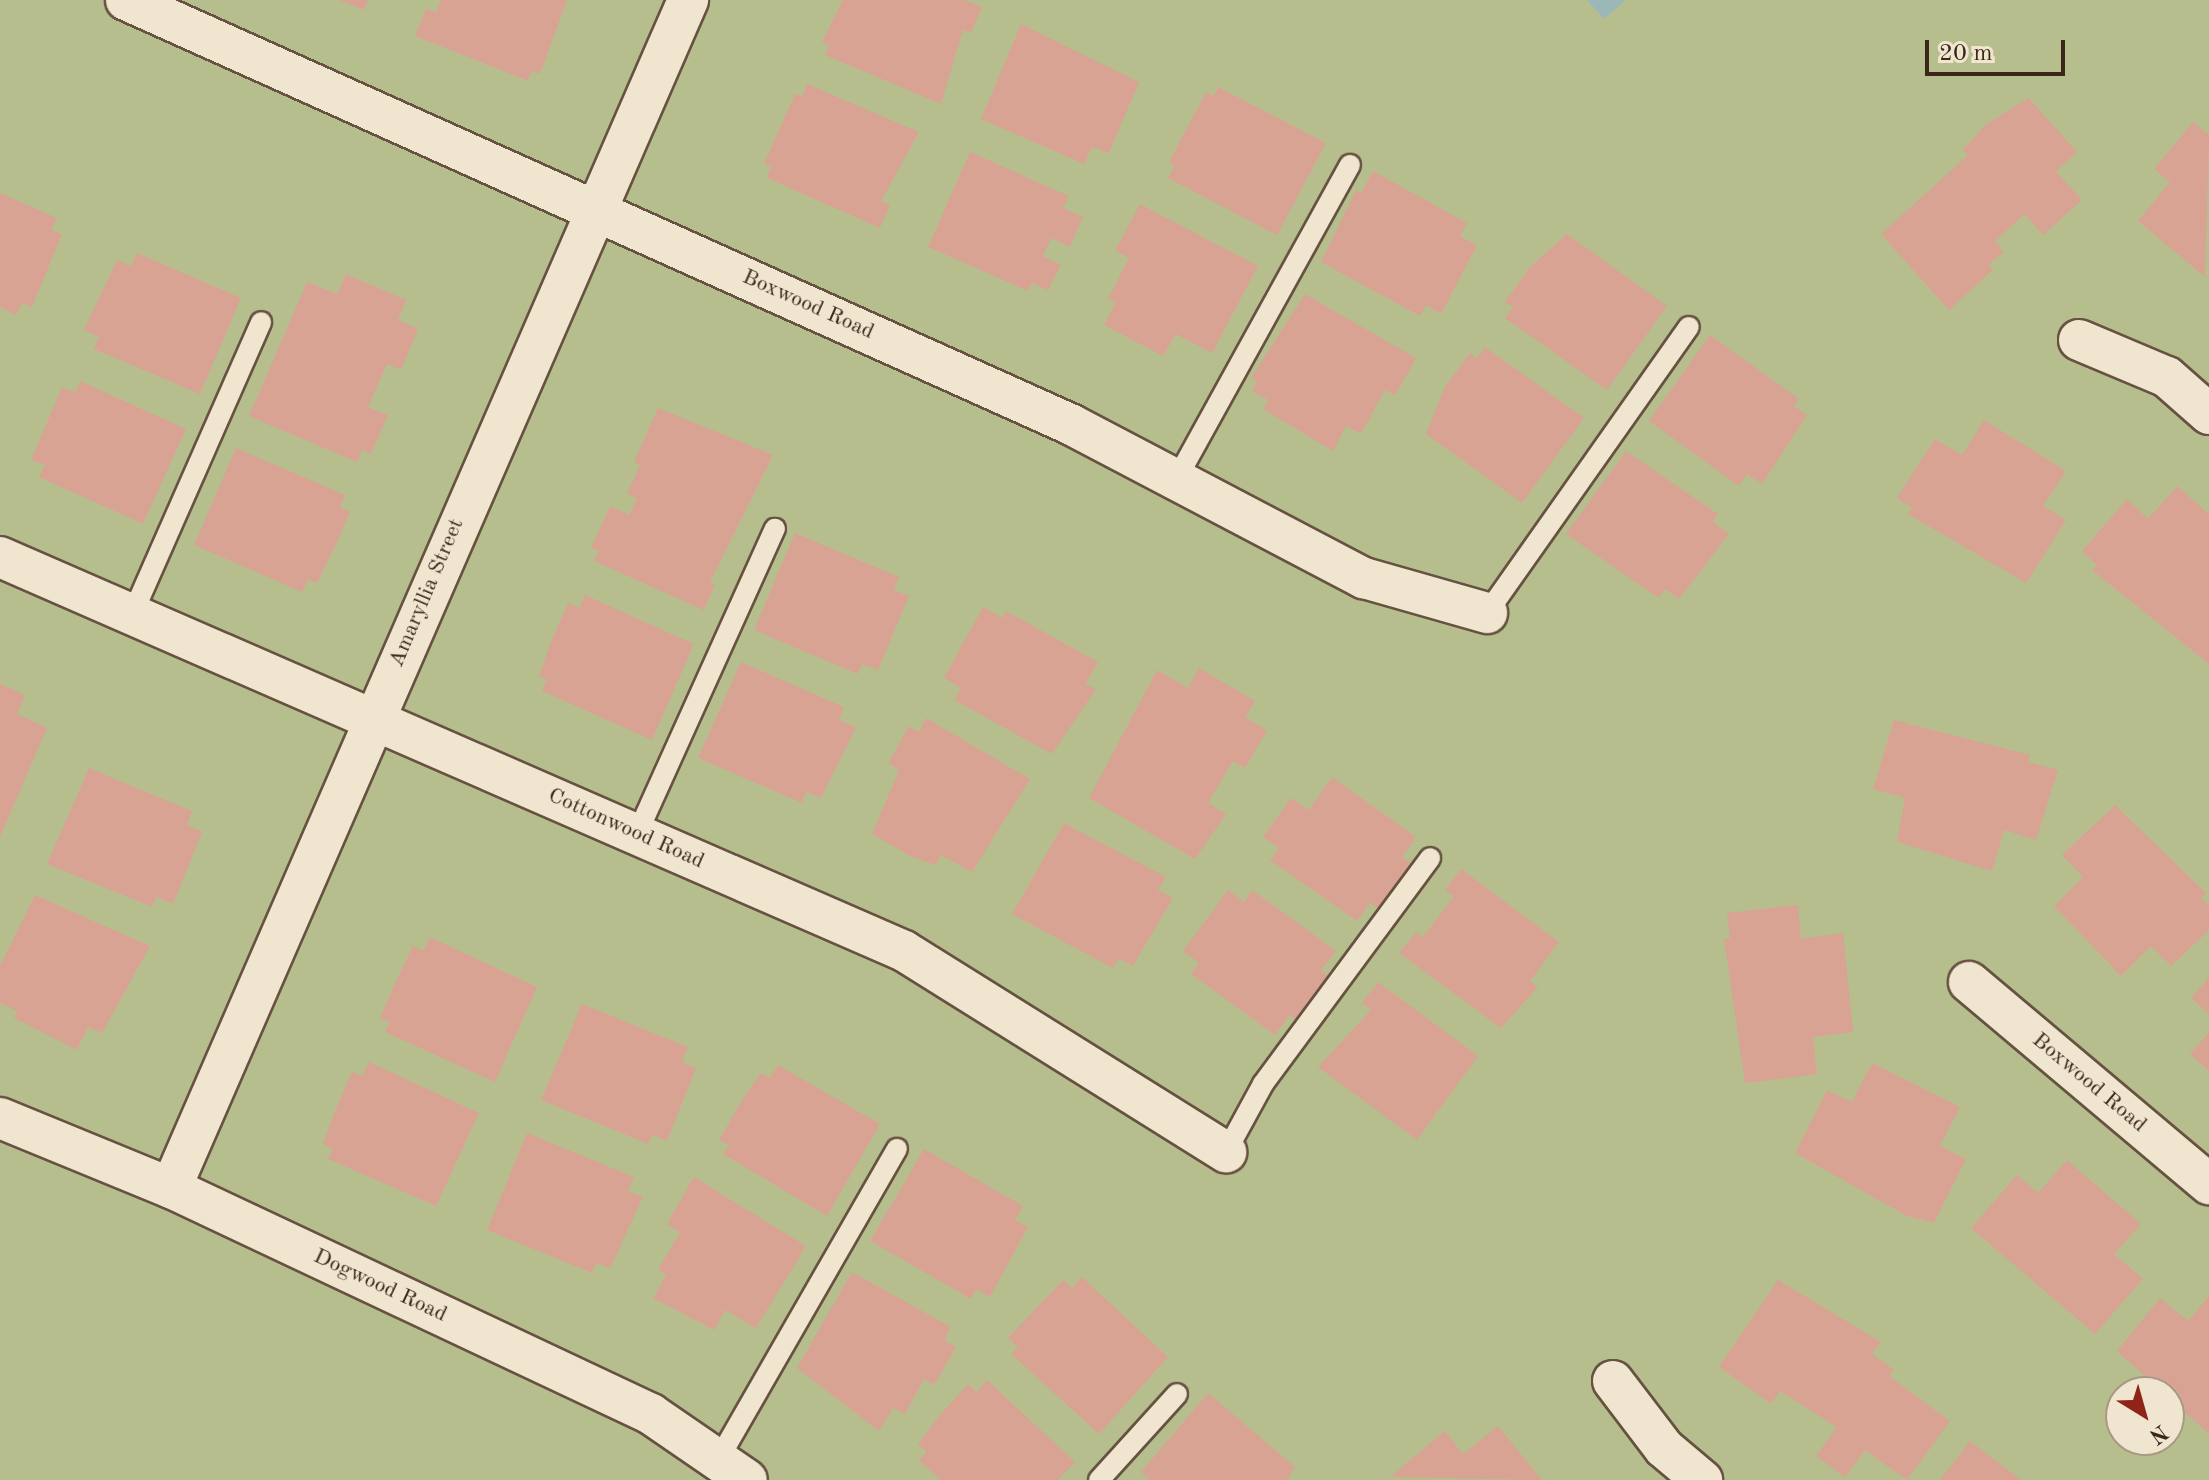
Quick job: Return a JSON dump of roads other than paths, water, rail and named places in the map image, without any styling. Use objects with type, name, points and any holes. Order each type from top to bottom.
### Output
[{"type":"street","name":"Boxwood Road","points":[[126,0],[1072,425],[1364,578],[1487,613]]},
{"type":"street","name":"Amaryllia Street","points":[[171,1188],[594,208],[688,0]]},
{"type":"street","points":[[2079,340],[2167,377],[2209,414]]},
{"type":"street","name":"Cottonwood Road","points":[[0,557],[904,951],[1226,1152]]},
{"type":"street","name":"Boxwood Road","points":[[1969,982],[2209,1184]]},
{"type":"street","name":"Dogwood Road","points":[[0,1118],[171,1188],[651,1414],[732,1470]]},
{"type":"street","points":[[1613,1381],[1664,1448],[1702,1480]]},
{"type":"lane","points":[[1176,480],[1350,165]]},
{"type":"lane","points":[[132,615],[261,322]]},
{"type":"lane","points":[[1487,613],[1689,327]]},
{"type":"lane","points":[[637,834],[775,529]]},
{"type":"lane","points":[[1226,1152],[1263,1084],[1430,858]]},
{"type":"lane","points":[[732,1470],[897,1149]]},
{"type":"lane","points":[[1099,1480],[1177,1394]]},
{"type":"water","points":[[1587,0],[1626,0],[1604,19]]}]
